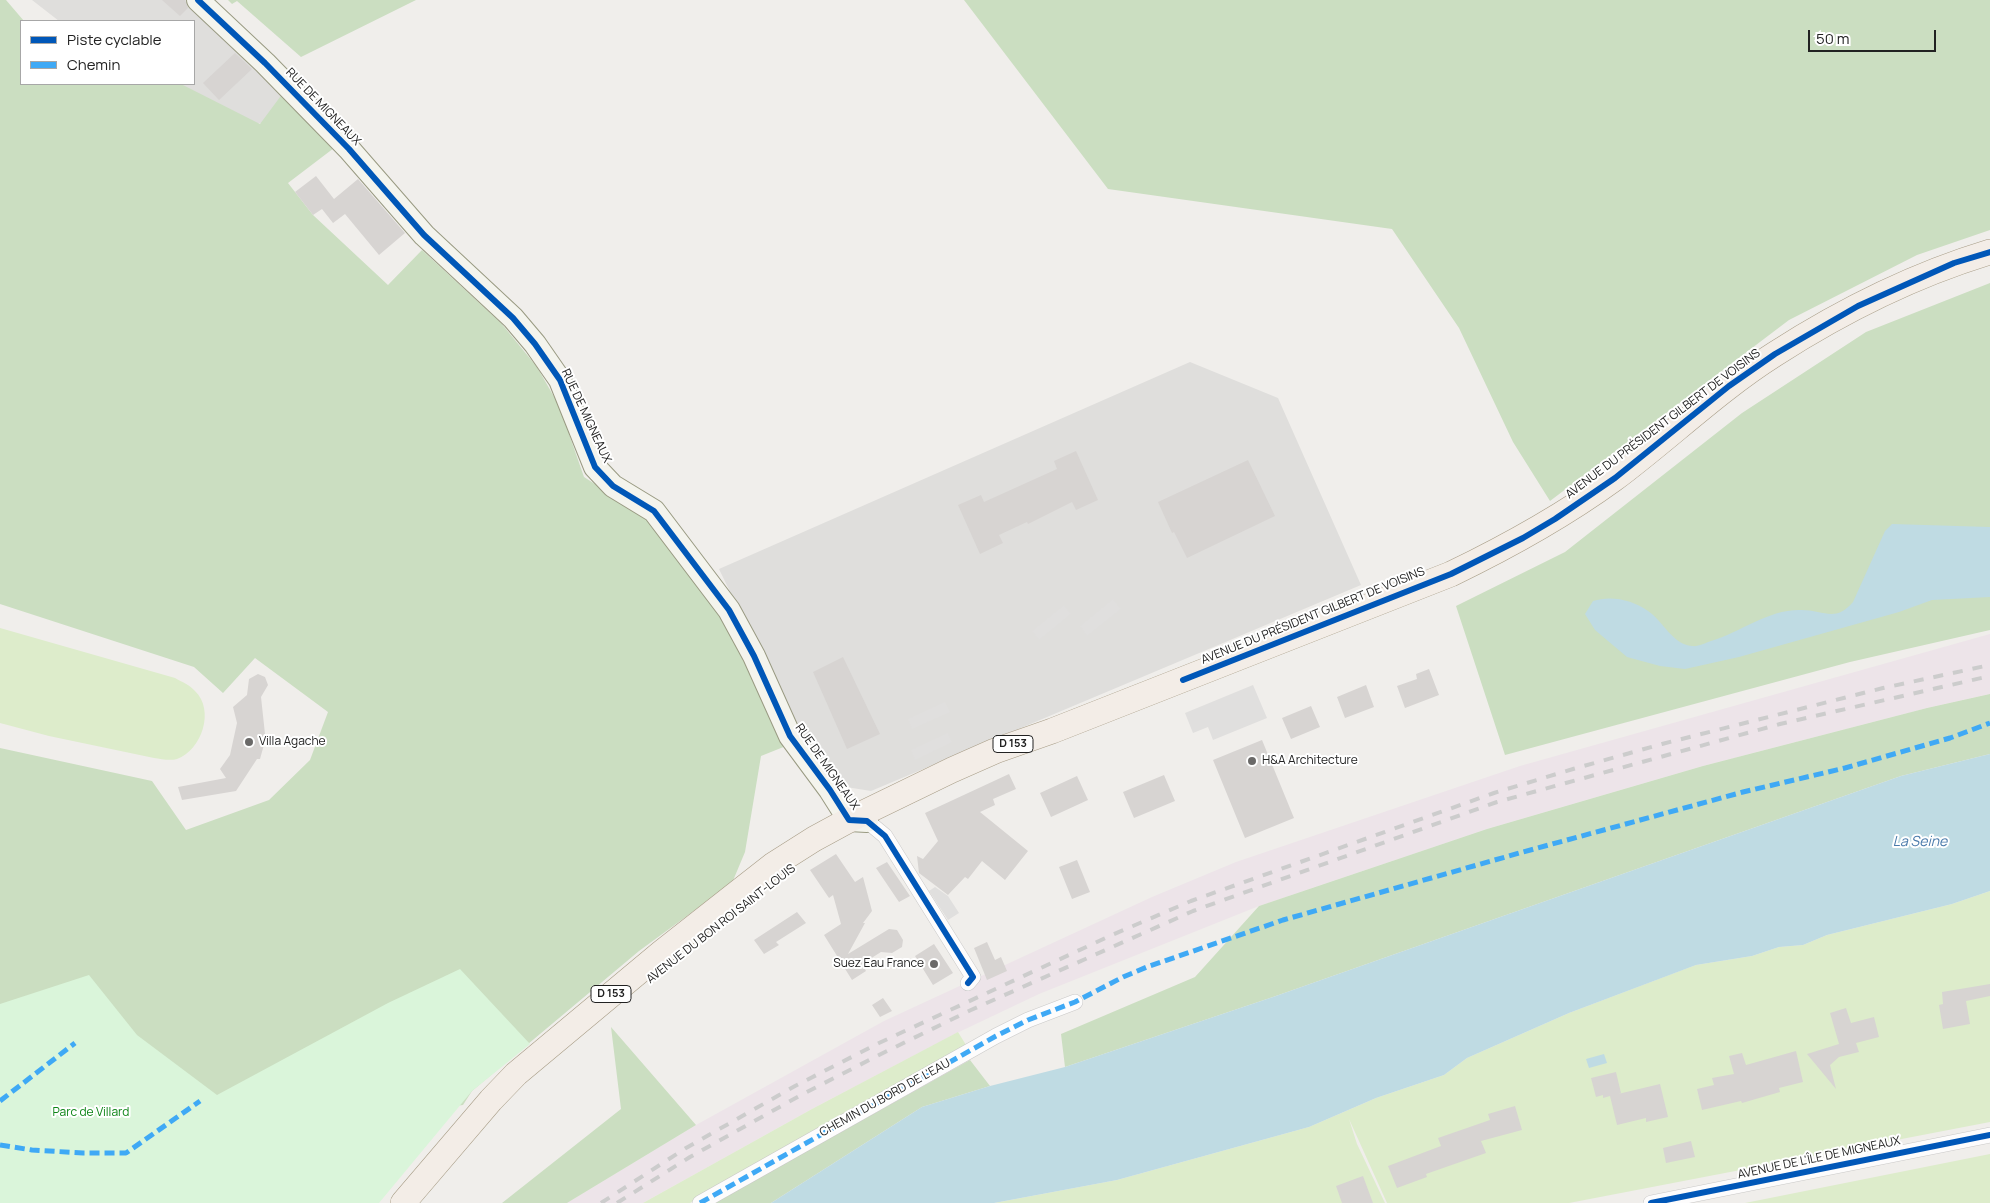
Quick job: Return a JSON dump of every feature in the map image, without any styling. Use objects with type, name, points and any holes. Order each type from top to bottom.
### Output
[{"type":"main road","name":"AVENUE DU PRÉSIDENT GILBERT DE VOISINS","points":[[858,820],[952,770],[995,751],[1052,731],[1451,574],[1523,538],[1555,519],[1615,478],[1730,386],[1775,354],[1858,306],[1954,263],[1990,252]]},
{"type":"main road","name":"AVENUE DU BON ROI SAINT-LOUIS","points":[[402,1203],[491,1100],[523,1068],[661,953],[773,865],[814,839],[858,820]]},
{"type":"main road","name":"AVENUE DU BON ROI SAINT-LOUIS","points":[[409,1203],[509,1097],[586,1030],[774,881],[829,844],[858,820]]},
{"type":"street","name":"RUE DE MIGNEAUX","points":[[198,0],[265,63],[349,149],[424,236],[513,318],[535,344],[560,380],[595,467],[613,486],[654,511],[729,610],[754,656],[790,736],[830,790],[858,820]]},
{"type":"street","points":[[858,820],[885,836],[973,977],[968,983]]},
{"type":"street","name":"CHEMIN DU BORD DE L'EAU","points":[[700,1203],[996,1036],[1028,1020],[1075,1002]]},
{"type":"street","name":"AVENUE DE L'ÎLE DE MIGNEAUX","points":[[1651,1203],[1990,1134]]},
{"type":"shaded area","points":[[32,0],[205,0],[343,131],[234,121],[170,85],[195,85],[195,20],[58,20]]},
{"type":"shaded area","points":[[1190,362],[1278,398],[1361,585],[871,791],[840,786],[802,740],[719,569]]},
{"type":"shaded area","points":[[1113,599],[1121,609],[1087,636],[1080,626]]},
{"type":"shaded area","points":[[1064,605],[1071,614],[1039,640],[1032,631]]},
{"type":"shaded area","points":[[1990,634],[1990,694],[1927,708],[1703,766],[1487,829],[1259,906],[1039,994],[959,1032],[812,1109],[643,1203],[567,1203],[696,1125],[884,1021],[1152,897],[1236,862],[1520,766]]},
{"type":"shaded area","points":[[1253,685],[1267,718],[1213,740],[1208,727],[1193,733],[1185,713]]},
{"type":"shaded area","points":[[945,702],[950,712],[912,729],[908,719]]},
{"type":"shaded area","points":[[948,733],[952,742],[915,760],[911,750]]},
{"type":"shaded area","points":[[935,887],[948,896],[959,913],[948,920],[929,891]]},
{"type":"green space","points":[[0,0],[6,0],[23,20],[20,20],[20,85],[183,85],[260,124],[283,93],[334,148],[288,183],[313,215],[388,285],[422,250],[501,323],[537,367],[573,430],[569,434],[584,477],[654,522],[733,635],[786,746],[761,756],[745,852],[732,883],[639,951],[472,1091],[463,1105],[0,1163],[0,748],[152,781],[186,830],[269,800],[310,760],[328,712],[255,658],[223,693],[194,667],[0,604]]},
{"type":"green space","points":[[228,0],[416,0],[301,57],[237,1],[232,4]]},
{"type":"green space","points":[[964,0],[1990,0],[1990,230],[1917,255],[1789,320],[1550,501],[1513,442],[1459,328],[1392,229],[1108,189]]},
{"type":"green space","points":[[1990,283],[1990,630],[1850,662],[1505,755],[1456,606],[1565,552],[1742,413],[1866,332]]},
{"type":"green space","points":[[0,628],[175,678],[186,684],[201,699],[204,708],[205,718],[199,739],[186,754],[177,759],[166,760],[49,736],[0,723]]},
{"type":"green space","points":[[1990,694],[1990,754],[1901,776],[1273,997],[1065,1067],[1061,1034],[1195,977],[1259,906],[1487,829],[1703,766],[1927,708]]},
{"type":"green space","points":[[1990,891],[1990,1122],[1569,1203],[1387,1203],[1349,1119],[1357,1144],[1385,1203],[994,1203],[1117,1180],[1309,1127],[1376,1098],[1444,1075],[1467,1058],[1569,1013],[1696,965],[1752,956],[1779,947],[1803,945],[1827,935],[1952,904]]},
{"type":"green space","name":"Parc de Villard","points":[[460,969],[530,1044],[472,1091],[379,1203],[0,1203],[0,1004],[89,975],[137,1035],[217,1095],[388,1003]]},
{"type":"green space","points":[[611,1027],[696,1125],[567,1203],[502,1203],[621,1109]]},
{"type":"green space","points":[[958,1032],[966,1045],[690,1203],[643,1203],[812,1109]]},
{"type":"green space","points":[[970,1060],[990,1086],[922,1107],[771,1203],[714,1203]]},
{"type":"green space","points":[[1990,1154],[1990,1203],[1745,1203]]},
{"type":"water","points":[[1892,524],[1990,527],[1990,597],[1932,600],[1899,612],[1739,657],[1685,669],[1660,666],[1627,657],[1595,630],[1585,614],[1593,601],[1607,598],[1629,601],[1653,615],[1679,642],[1694,646],[1722,637],[1778,613],[1801,610],[1835,614],[1847,608],[1853,602],[1885,531]]},
{"type":"water","name":"La Seine","points":[[1990,754],[1990,891],[1952,904],[1827,935],[1803,945],[1779,947],[1752,956],[1696,965],[1569,1013],[1467,1058],[1444,1075],[1376,1098],[1309,1127],[1117,1180],[994,1203],[771,1203],[922,1107],[990,1086],[1065,1067],[1273,997],[1901,776]]},
{"type":"water","points":[[1604,1054],[1607,1063],[1589,1068],[1586,1059]]},
{"type":"building","points":[[162,0],[185,0],[188,8],[180,16]]},
{"type":"building","points":[[235,53],[252,69],[219,100],[203,83]]},
{"type":"building","points":[[316,176],[334,199],[358,179],[405,233],[379,255],[345,214],[333,223],[322,209],[313,215],[295,192]]},
{"type":"building","points":[[1076,451],[1098,500],[1076,510],[1072,502],[1028,524],[1027,522],[999,535],[1003,543],[980,554],[958,505],[981,495],[984,502],[1057,469],[1054,461]]},
{"type":"building","points":[[1248,460],[1275,516],[1187,558],[1174,532],[1172,533],[1158,502]]},
{"type":"building","points":[[843,657],[880,734],[847,749],[813,672]]},
{"type":"building","points":[[1429,669],[1439,695],[1405,708],[1397,686],[1417,679],[1416,674]]},
{"type":"building","name":"Villa Agache","points":[[258,674],[265,677],[268,685],[261,697],[265,734],[267,734],[260,759],[257,759],[236,791],[182,800],[178,787],[226,778],[220,769],[230,755],[237,723],[233,707],[247,695],[249,679]]},
{"type":"building","points":[[1366,685],[1374,707],[1345,718],[1337,697]]},
{"type":"building","points":[[1311,706],[1320,727],[1291,739],[1282,718]]},
{"type":"building","points":[[1262,740],[1294,818],[1245,838],[1213,760]]},
{"type":"building","points":[[1009,774],[1016,789],[993,799],[995,805],[980,812],[1028,851],[1005,880],[982,861],[968,879],[965,877],[948,895],[919,873],[917,856],[923,859],[938,841],[925,813]]},
{"type":"building","points":[[1164,775],[1175,801],[1134,818],[1123,792]]},
{"type":"building","points":[[1077,776],[1088,800],[1051,817],[1040,793]]},
{"type":"building","points":[[836,854],[855,882],[863,877],[872,911],[863,923],[865,923],[848,954],[889,929],[897,930],[903,940],[902,947],[892,953],[881,952],[862,964],[866,971],[852,980],[824,935],[841,924],[833,895],[829,898],[810,870]]},
{"type":"building","points":[[1077,860],[1090,892],[1072,899],[1059,867]]},
{"type":"building","points":[[887,862],[910,896],[899,902],[876,868]]},
{"type":"building","points":[[797,912],[806,923],[776,942],[779,945],[764,954],[754,940]]},
{"type":"building","points":[[987,942],[995,960],[1001,957],[1007,971],[987,980],[974,948]]},
{"type":"building","name":"Suez Eau France","points":[[934,944],[953,973],[933,985],[915,956]]},
{"type":"building","points":[[1990,984],[1990,996],[1966,1001],[1970,1024],[1943,1029],[1939,1005],[1943,1004],[1942,992]]},
{"type":"building","points":[[883,998],[892,1011],[880,1017],[872,1005]]},
{"type":"building","points":[[1846,1008],[1851,1023],[1874,1017],[1879,1037],[1856,1043],[1859,1052],[1839,1057],[1830,1065],[1836,1089],[1807,1054],[1839,1044],[1830,1013]]},
{"type":"building","points":[[1796,1051],[1803,1082],[1779,1088],[1780,1092],[1742,1103],[1741,1101],[1702,1110],[1697,1089],[1714,1085],[1712,1078],[1734,1074],[1729,1056],[1742,1053],[1746,1065]]},
{"type":"building","points":[[1616,1072],[1621,1093],[1618,1094],[1660,1084],[1668,1117],[1646,1122],[1646,1118],[1617,1125],[1610,1096],[1596,1097],[1591,1078]]},
{"type":"building","points":[[1515,1106],[1522,1130],[1481,1141],[1486,1153],[1426,1174],[1427,1177],[1397,1188],[1388,1166],[1441,1146],[1438,1138],[1490,1120],[1488,1114]]},
{"type":"building","points":[[1691,1141],[1695,1157],[1666,1163],[1663,1148]]},
{"type":"building","points":[[1363,1176],[1373,1203],[1342,1203],[1336,1186]]},
{"type":"railway","points":[[601,1203],[686,1148],[795,1086],[879,1043],[1112,935],[1191,901],[1494,793],[1573,769],[1662,744],[1883,688],[1990,665]]},
{"type":"railway","points":[[617,1203],[690,1157],[801,1095],[881,1054],[971,1010],[1193,911],[1497,802],[1780,724],[1990,676]]},
{"type":"marked path","points":[[700,1203],[996,1036],[1028,1020],[1075,1002],[1147,967],[1283,920],[1743,792],[1845,768],[1950,738],[1990,723]]},
{"type":"marked path","points":[[0,1101],[75,1043]]},
{"type":"marked path","points":[[0,1145],[32,1150],[126,1153],[200,1101]]},
{"type":"cycle path","points":[[198,0],[265,63],[349,149],[424,235],[513,318],[535,344],[560,380],[595,467],[613,486],[654,511],[729,610],[754,656],[790,736],[830,790],[849,820],[867,821],[885,836],[973,977],[968,983]]},
{"type":"cycle path","points":[[1183,680],[1451,574],[1523,538],[1555,519],[1615,478],[1729,386],[1775,354],[1858,306],[1954,263],[1990,252]]},
{"type":"cycle path","points":[[1651,1203],[1990,1135]]},
{"type":"place","name":"Villa Agache","points":[[249,742]]},
{"type":"place","name":"H&A Architecture","points":[[1252,761]]},
{"type":"place","name":"Suez Eau France","points":[[934,964]]}]
